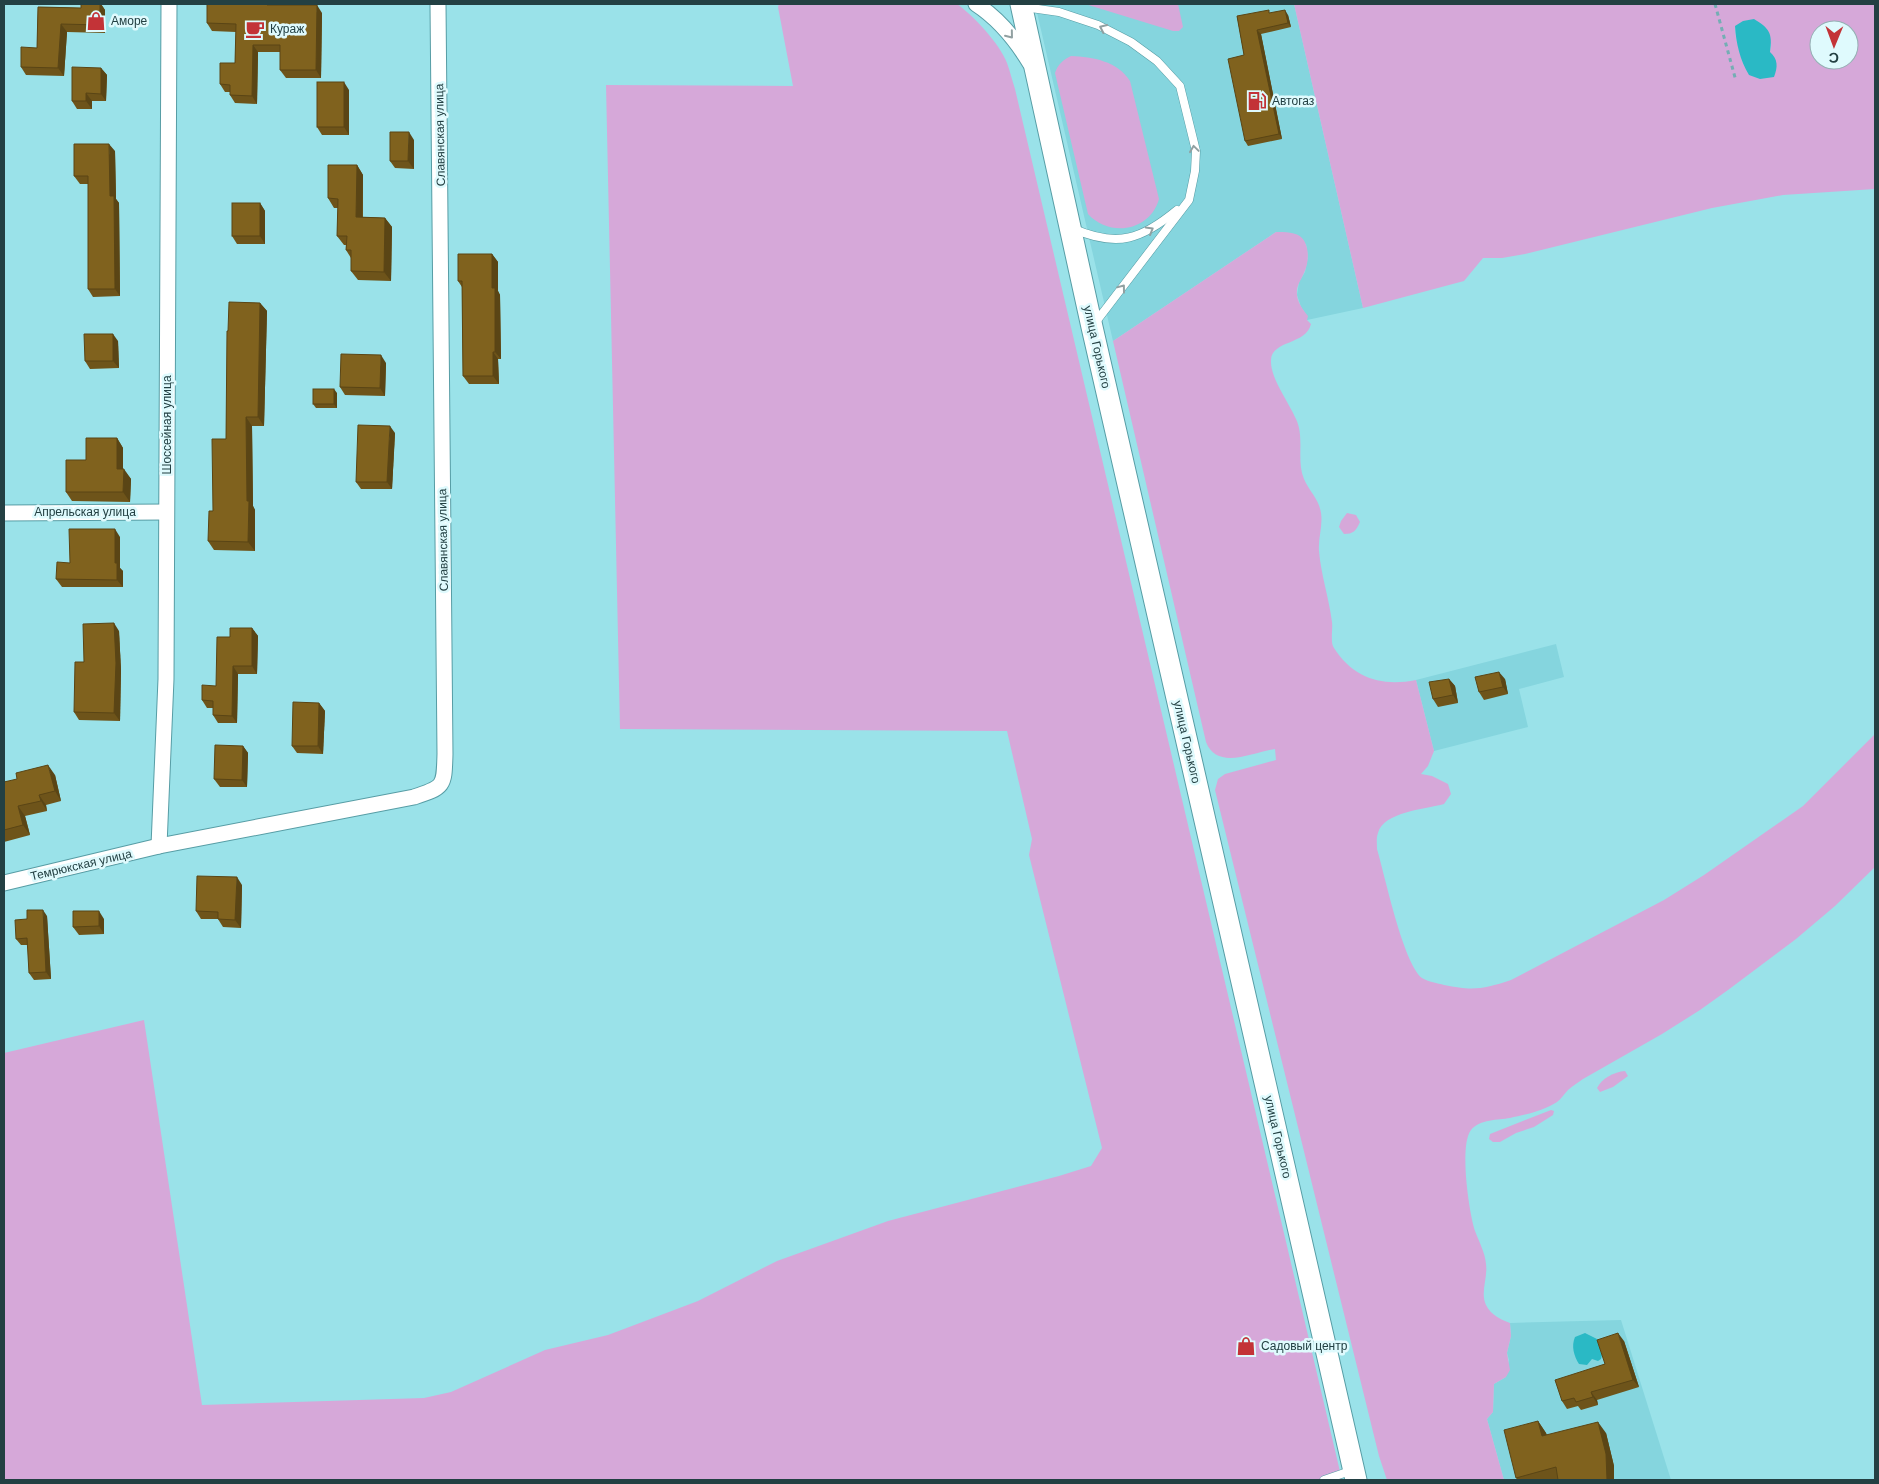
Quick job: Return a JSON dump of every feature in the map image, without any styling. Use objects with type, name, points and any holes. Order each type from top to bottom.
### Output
[{"type":"main road","name":"улица Горького","points":[[1022,5],[1092,327],[1355,1475]]},
{"type":"street","name":"Шоссейная улица","points":[[159,846],[166,679],[169,4]]},
{"type":"street","name":"Славянская улица","points":[[159,846],[414,797],[435,790],[441,785],[445,776],[438,4]]},
{"type":"street","points":[[976,4],[990,13],[1007,30],[1022,49],[1036,73]]},
{"type":"street","name":"Апрельская улица","points":[[4,513],[166,512]]},
{"type":"street","name":"Темрюкская улица","points":[[4,883],[159,846]]},
{"type":"lane","points":[[1022,5],[1059,12],[1098,25],[1131,42],[1157,61],[1180,86],[1196,151],[1195,171],[1189,200],[1092,327]]},
{"type":"lane","points":[[1070,227],[1090,236],[1109,239],[1125,238],[1142,234],[1161,224],[1189,200]]},
{"type":"lane","points":[[1324,1480],[1355,1475]]},
{"type":"path","points":[[1715,4],[1736,81]]},
{"type":"shaded area","points":[[779,4],[957,4],[971,15],[985,31],[998,47],[1007,63],[1015,89],[1342,1480],[4,1480],[4,1053],[144,1020],[202,1405],[424,1398],[451,1392],[545,1350],[608,1335],[698,1301],[777,1261],[888,1221],[1091,1166],[1102,1148],[1029,855],[1032,839],[1007,731],[620,729],[606,85],[793,86]]},
{"type":"shaded area","points":[[1035,4],[1294,4],[1363,308],[1307,320],[1297,295],[1299,282],[1305,272],[1308,257],[1306,244],[1276,232],[1113,341]]},
{"type":"shaded area","points":[[1085,4],[1178,4],[1183,27],[1179,31],[1173,31]]},
{"type":"shaded area","points":[[1294,4],[1875,4],[1875,189],[1783,195],[1712,208],[1525,254],[1502,258],[1483,258],[1464,281],[1363,308]],"holes":[[[1735,26],[1771,44],[1770,52],[1744,66],[1736,38]]]},
{"type":"shaded area","points":[[1754,19],[1769,32],[1771,40],[1770,52],[1775,57],[1777,63],[1774,77],[1760,79],[1749,75],[1741,57],[1737,45],[1735,26],[1743,21]]},
{"type":"shaded area","points":[[1071,56],[1104,61],[1125,74],[1130,81],[1159,199],[1154,210],[1147,218],[1128,228],[1107,226],[1097,222],[1088,214],[1055,73],[1061,63]]},
{"type":"shaded area","points":[[1276,232],[1300,236],[1305,242],[1308,255],[1306,269],[1298,286],[1297,295],[1298,301],[1308,316],[1307,320],[1311,324],[1303,336],[1277,349],[1271,360],[1277,382],[1299,426],[1302,472],[1321,513],[1319,551],[1332,622],[1333,646],[1350,667],[1369,678],[1392,682],[1416,680],[1434,751],[1428,766],[1421,774],[1432,776],[1448,784],[1451,794],[1444,804],[1406,812],[1388,820],[1382,826],[1377,837],[1377,849],[1402,938],[1415,969],[1422,978],[1444,985],[1463,988],[1486,987],[1502,983],[1664,900],[1704,875],[1803,806],[1875,734],[1875,867],[1835,906],[1796,939],[1700,1010],[1583,1079],[1552,1105],[1541,1110],[1510,1118],[1484,1122],[1475,1126],[1467,1138],[1466,1179],[1475,1231],[1485,1260],[1484,1300],[1493,1314],[1510,1323],[1511,1336],[1507,1353],[1510,1370],[1506,1377],[1494,1384],[1493,1412],[1487,1419],[1504,1480],[1387,1480],[1379,1456],[1215,790],[1218,779],[1225,774],[1276,760],[1275,749],[1236,758],[1227,758],[1218,756],[1211,751],[1206,742],[1113,341]]},
{"type":"shaded area","points":[[1347,513],[1356,515],[1360,522],[1354,531],[1344,534],[1339,527]]},
{"type":"shaded area","points":[[1556,644],[1564,677],[1519,689],[1528,727],[1434,751],[1416,680]]},
{"type":"shaded area","points":[[1625,1071],[1628,1076],[1613,1087],[1600,1092],[1597,1088],[1609,1076]]},
{"type":"shaded area","points":[[1551,1110],[1554,1111],[1553,1115],[1534,1127],[1516,1133],[1500,1142],[1493,1142],[1489,1139],[1490,1134]]},
{"type":"shaded area","points":[[1621,1320],[1671,1480],[1504,1480],[1487,1419],[1493,1412],[1494,1384],[1506,1377],[1509,1360],[1507,1353],[1511,1336],[1510,1323]]},
{"type":"shaded area","points":[[1585,1333],[1597,1339],[1602,1355],[1598,1361],[1592,1359],[1587,1365],[1579,1364],[1573,1347],[1575,1337]]},
{"type":"building","points":[[81,4],[100,4],[100,25],[61,24],[58,68],[21,67],[21,47],[37,48],[38,7],[81,8]]},
{"type":"building","points":[[207,4],[317,5],[316,70],[280,70],[280,45],[253,45],[252,96],[230,95],[230,85],[220,84],[220,63],[235,63],[236,24],[207,23]]},
{"type":"building","name":"Автогаз","points":[[1269,10],[1269,13],[1285,10],[1288,23],[1257,30],[1279,134],[1245,141],[1228,59],[1244,55],[1237,16]]},
{"type":"building","points":[[72,67],[101,68],[101,94],[86,93],[86,101],[72,101]]},
{"type":"building","points":[[317,82],[344,82],[344,127],[317,127]]},
{"type":"building","points":[[390,132],[409,132],[408,161],[390,161]]},
{"type":"building","points":[[74,144],[109,144],[110,196],[114,196],[115,289],[88,289],[88,176],[74,176]]},
{"type":"building","points":[[328,165],[357,165],[356,217],[385,218],[384,272],[351,271],[351,250],[346,250],[347,236],[337,236],[338,199],[328,198]]},
{"type":"building","points":[[232,203],[260,203],[260,236],[232,236]]},
{"type":"building","points":[[458,254],[492,254],[492,288],[495,288],[493,376],[463,376],[462,281],[458,281]]},
{"type":"building","points":[[229,302],[260,303],[258,417],[246,417],[247,501],[249,501],[248,542],[208,541],[209,511],[213,511],[212,439],[226,439]]},
{"type":"building","points":[[84,334],[113,334],[113,361],[85,361]]},
{"type":"building","points":[[341,354],[381,355],[380,388],[340,387]]},
{"type":"building","points":[[313,389],[334,389],[334,404],[313,404]]},
{"type":"building","points":[[358,425],[390,426],[387,482],[356,482]]},
{"type":"building","points":[[86,438],[117,438],[117,469],[124,469],[123,492],[66,492],[66,460],[86,460]]},
{"type":"building","points":[[69,529],[115,529],[117,580],[56,579],[57,562],[70,563]]},
{"type":"building","points":[[114,623],[116,663],[114,713],[74,712],[75,662],[84,662],[83,624]]},
{"type":"building","points":[[230,628],[252,628],[252,666],[233,666],[232,716],[213,715],[213,701],[202,700],[202,685],[216,686],[217,637],[230,637]]},
{"type":"building","points":[[1499,672],[1503,687],[1479,692],[1475,677]]},
{"type":"building","points":[[1449,679],[1453,695],[1433,699],[1429,682]]},
{"type":"building","points":[[293,702],[319,703],[318,746],[292,746]]},
{"type":"building","points":[[215,745],[243,746],[242,780],[214,779]]},
{"type":"building","points":[[48,765],[55,791],[39,795],[41,801],[18,806],[23,825],[4,830],[4,782],[17,779],[16,773]]},
{"type":"building","points":[[197,876],[237,877],[235,920],[218,919],[218,912],[196,911]]},
{"type":"building","points":[[27,910],[43,910],[46,972],[29,973],[27,938],[16,939],[15,920],[27,919]]},
{"type":"building","points":[[73,911],[99,911],[99,926],[73,927]]},
{"type":"building","points":[[1618,1333],[1633,1380],[1591,1392],[1593,1397],[1576,1402],[1574,1398],[1562,1401],[1555,1380],[1605,1364],[1597,1340]]},
{"type":"building","points":[[1538,1421],[1542,1436],[1598,1422],[1606,1454],[1607,1480],[1558,1480],[1556,1467],[1516,1478],[1504,1430]]},
{"type":"place","name":"Аморе","points":[[96,21]]},
{"type":"place","name":"Кураж","points":[[255,29]]},
{"type":"place","name":"Автогаз","points":[[1257,101]]},
{"type":"place","name":"Садовый центр","points":[[1246,1346]]}]
